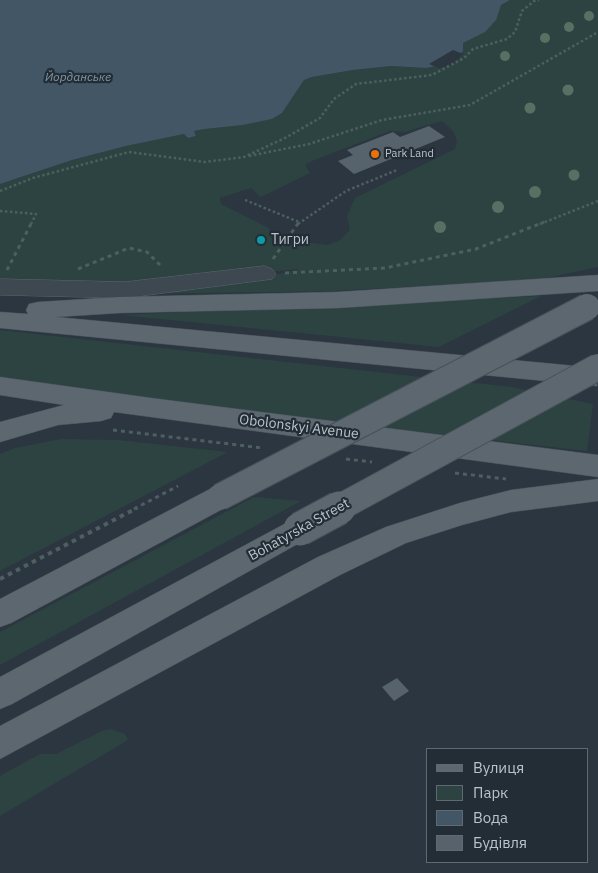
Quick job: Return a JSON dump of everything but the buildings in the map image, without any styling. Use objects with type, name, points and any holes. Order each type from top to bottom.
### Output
[{"type":"main road","points":[[0,312],[119,305],[338,300],[598,283]]},
{"type":"main road","points":[[0,614],[220,497],[593,304]]},
{"type":"main road","points":[[0,320],[598,377]]},
{"type":"main road","name":"Bohatyrska Street","points":[[0,694],[598,367]]},
{"type":"main road","name":"Obolonskyi Avenue","points":[[0,386],[151,408],[598,466]]},
{"type":"main road","points":[[0,432],[58,415],[151,408]]},
{"type":"main road","points":[[0,742],[330,566],[396,535],[460,514],[511,501],[598,490]]},
{"type":"lane","points":[[2,288],[125,290],[264,274]]},
{"type":"path","points":[[244,157],[287,137],[320,118],[334,99],[346,89],[356,84],[432,76],[464,58],[473,49],[507,39],[515,32],[522,11],[534,1],[539,0]]},
{"type":"path","points":[[0,191],[33,178],[129,152],[150,153],[175,159],[205,162],[244,157],[309,144],[382,120],[470,104],[598,32]]},
{"type":"path","points":[[264,274],[299,222],[346,192],[397,170]]},
{"type":"path","points":[[245,200],[299,222]]},
{"type":"path","points":[[264,274],[385,268],[476,249],[598,201]]},
{"type":"path","points":[[0,212],[36,214],[9,262],[2,288]]},
{"type":"path","points":[[69,272],[129,248],[147,252],[180,284]]},
{"type":"path","points":[[0,579],[178,486]]},
{"type":"green space","points":[[510,0],[598,0],[598,267],[542,279],[335,291],[128,294],[245,282],[300,269],[181,280],[0,288],[0,184],[72,160],[126,146],[184,134],[188,138],[196,136],[194,131],[243,125],[272,119],[282,113],[304,80],[312,77],[391,66],[426,68],[469,38],[485,31],[501,5]],"holes":[[[442,121],[453,131],[457,141],[455,149],[355,198],[347,216],[350,230],[339,241],[327,245],[297,241],[281,247],[273,244],[269,228],[221,204],[220,198],[251,188],[261,197],[310,173],[305,165],[312,161],[390,131],[404,132]]]},
{"type":"green space","points":[[541,296],[439,347],[121,315]]},
{"type":"green space","points":[[0,330],[511,387],[593,404],[587,451],[233,411],[0,377]]},
{"type":"green space","points":[[61,439],[118,440],[228,452],[0,571],[0,454],[15,448]]},
{"type":"green space","points":[[254,497],[301,501],[0,665],[0,632]]},
{"type":"green space","points":[[110,729],[125,734],[128,740],[0,816],[0,776],[40,754],[56,754],[102,731]]},
{"type":"water","name":"Йорданське","points":[[0,0],[510,0],[501,5],[496,20],[485,32],[463,43],[463,51],[450,63],[426,68],[391,66],[312,77],[304,80],[282,113],[272,119],[243,125],[194,131],[196,136],[188,138],[184,134],[126,146],[72,160],[0,184]]},
{"type":"pier","points":[[453,50],[463,54],[451,66],[439,68],[429,64]]},
{"type":"place","name":"Park Land","points":[[375,154]]},
{"type":"place","name":"Тигри","points":[[261,240]]}]
